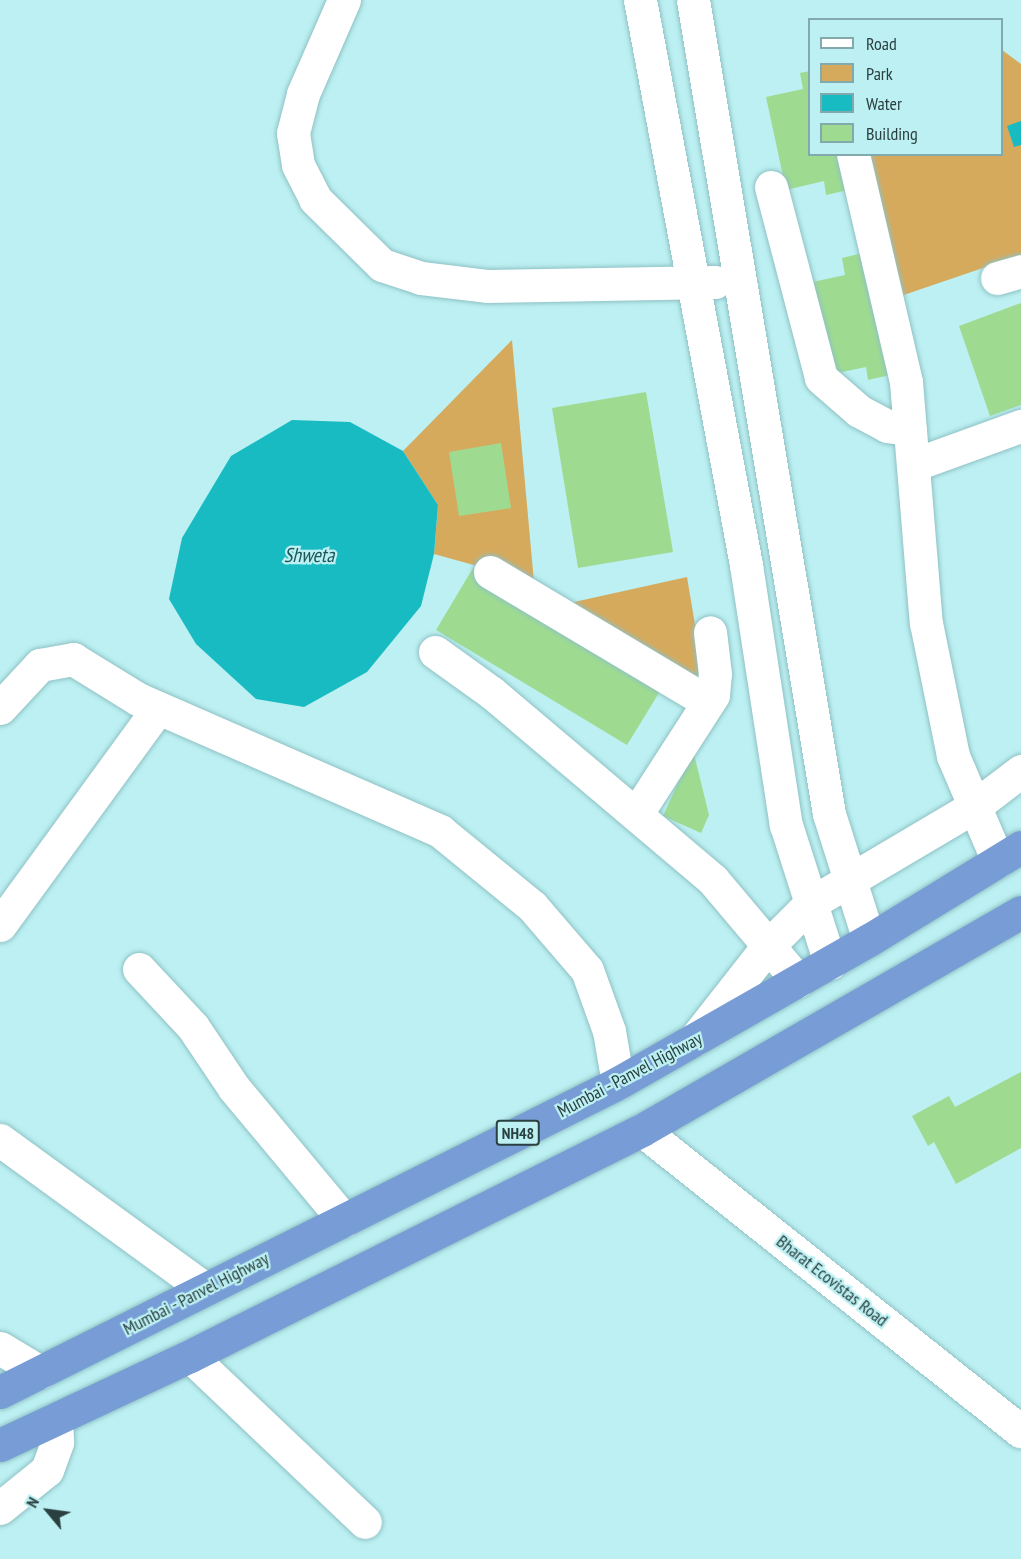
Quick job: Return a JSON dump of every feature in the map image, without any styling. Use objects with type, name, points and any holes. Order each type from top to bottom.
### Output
[{"type":"highway","name":"Mumbai - Panvel Highway","points":[[0,1392],[618,1083],[693,1043],[830,963],[1010,854]]},
{"type":"highway","points":[[0,1445],[177,1362],[642,1130],[1021,912]]},
{"type":"highway","points":[[618,1083],[642,1130]]},
{"type":"highway","points":[[141,1321],[177,1362]]},
{"type":"street","points":[[344,0],[303,94],[293,133],[298,165],[315,199],[382,265],[421,278],[487,286],[693,284],[740,280]]},
{"type":"street","points":[[640,0],[746,565],[786,825],[830,963]]},
{"type":"street","points":[[693,0],[829,814],[869,940]]},
{"type":"street","points":[[853,156],[906,382],[926,623],[953,756],[975,806],[1010,854]]},
{"type":"street","points":[[771,188],[821,378],[859,411],[887,426],[910,429]]},
{"type":"street","points":[[913,465],[1021,426]]},
{"type":"street","points":[[490,572],[708,702]]},
{"type":"street","points":[[637,813],[708,702],[715,674],[710,632]]},
{"type":"street","points":[[435,652],[492,693],[637,813],[713,880],[798,981]]},
{"type":"street","points":[[0,708],[40,665],[73,659],[158,708],[440,831],[532,906],[587,970],[609,1031],[618,1083]]},
{"type":"street","points":[[0,925],[158,708]]},
{"type":"street","points":[[693,1043],[768,946],[811,903],[975,806],[1021,771]]},
{"type":"street","points":[[139,969],[193,1027],[234,1088],[344,1220]]},
{"type":"street","name":"Bharat Ecovistas Road","points":[[642,1130],[1021,1431]]},
{"type":"street","points":[[0,1140],[205,1289]]},
{"type":"street","points":[[0,1348],[40,1372]]},
{"type":"street","points":[[177,1362],[365,1522]]},
{"type":"street","points":[[0,1508],[47,1470],[57,1442],[56,1419]]},
{"type":"green space","points":[[1003,51],[1021,64],[1021,255],[892,299],[861,158],[868,156],[1003,156]]},
{"type":"green space","points":[[512,340],[535,593],[499,572],[434,554],[438,505],[403,451]]},
{"type":"green space","points":[[687,577],[706,690],[556,606]]},
{"type":"water","points":[[1021,121],[1021,145],[1014,147],[1007,126]]},
{"type":"water","name":"Shweta","points":[[292,420],[350,422],[403,451],[438,505],[434,554],[421,606],[367,672],[304,707],[256,699],[196,644],[169,599],[182,538],[231,456]]},
{"type":"building","points":[[808,71],[808,156],[844,156],[852,189],[826,195],[824,181],[786,190],[766,97],[803,89],[800,73]]},
{"type":"building","points":[[867,252],[894,374],[868,380],[866,367],[828,375],[808,283],[845,275],[842,258]]},
{"type":"building","points":[[1021,303],[1021,405],[990,416],[959,326]]},
{"type":"building","points":[[646,392],[673,552],[578,568],[552,408]]},
{"type":"building","points":[[501,443],[511,508],[459,516],[449,452]]},
{"type":"building","points":[[473,568],[665,683],[627,745],[436,630]]},
{"type":"building","points":[[693,750],[709,815],[701,833],[663,816]]},
{"type":"building","points":[[1021,1072],[1021,1148],[956,1184],[934,1142],[928,1146],[912,1116],[949,1096],[955,1107]]}]
